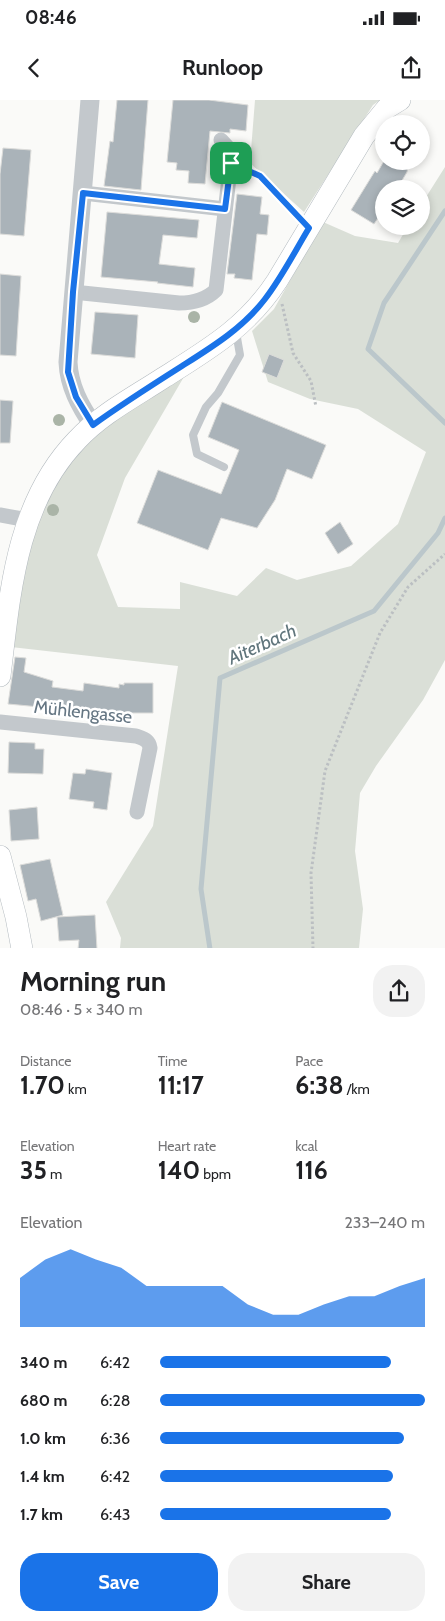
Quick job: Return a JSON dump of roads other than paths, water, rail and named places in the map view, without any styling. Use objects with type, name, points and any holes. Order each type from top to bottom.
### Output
[{"type":"main road","points":[[0,676],[3,632],[19,550],[34,504],[49,475],[66,452],[93,425],[205,352],[235,330],[265,300],[370,129],[387,108],[400,100]]},
{"type":"main road","points":[[0,856],[22,948]]},
{"type":"street","points":[[90,100],[68,372],[76,397],[93,425]]},
{"type":"street","points":[[73,292],[179,303],[197,302],[216,290],[232,152],[222,140]]},
{"type":"street","points":[[83,193],[225,209]]},
{"type":"street","points":[[0,515],[28,520]]},
{"type":"street","name":"Mühlengasse","points":[[0,722],[136,736],[145,739],[149,743],[150,748],[137,812]]},
{"type":"lane","points":[[224,467],[197,454],[193,434],[206,407],[218,393],[240,355],[235,330]]},
{"type":"waterway","name":"Aiterbach","points":[[445,211],[384,303],[368,349],[445,423]]},
{"type":"waterway","name":"Aiterbach","points":[[210,948],[201,889],[220,678],[374,611],[438,533],[445,518]]}]
